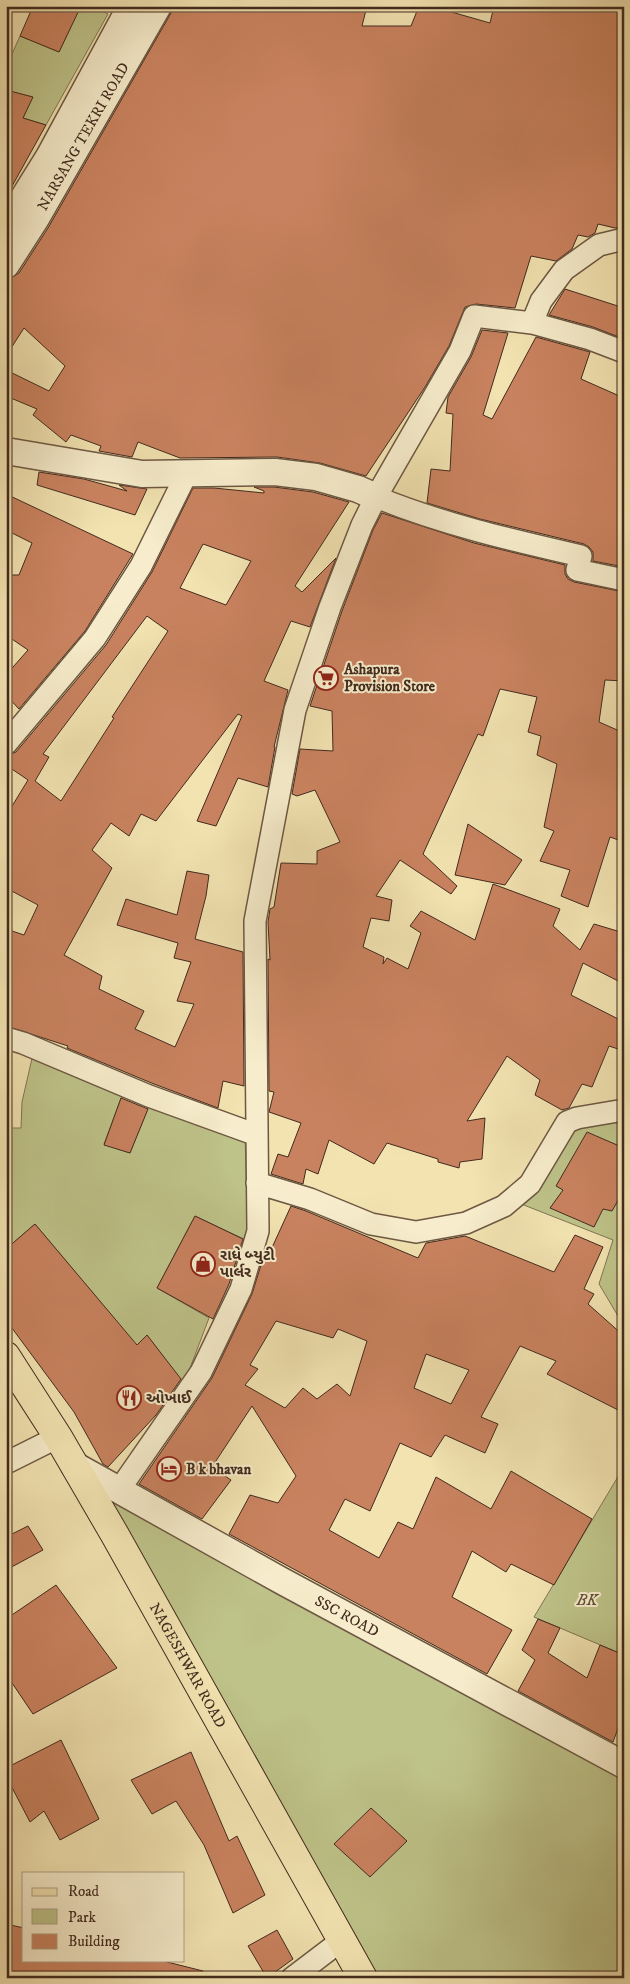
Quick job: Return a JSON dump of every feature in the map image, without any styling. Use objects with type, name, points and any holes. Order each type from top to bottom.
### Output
[{"type":"main road","name":"NAGESHWAR ROAD","points":[[6,1356],[58,1437],[363,1978]]},
{"type":"street","name":"NARSANG TEKRI ROAD","points":[[6,226],[49,157],[131,6]]},
{"type":"street","name":"NARSANG TEKRI ROAD","points":[[6,264],[35,220],[158,6]]},
{"type":"street","points":[[532,323],[541,301],[564,270],[599,245],[624,239]]},
{"type":"street","points":[[119,1490],[201,1372],[241,1288],[258,1231],[255,921],[295,710],[330,607],[362,525],[376,496],[460,351],[474,316],[532,323],[590,339],[624,352]]},
{"type":"street","points":[[6,451],[142,474],[283,473],[316,477],[358,489],[414,513],[482,533],[581,556],[577,570],[624,580]]},
{"type":"street","points":[[6,744],[95,638],[141,566],[187,473]]},
{"type":"street","points":[[6,1038],[23,1042],[149,1096],[257,1135]]},
{"type":"street","points":[[257,1183],[310,1199],[380,1226],[416,1232],[466,1223],[504,1206],[530,1184],[567,1122],[577,1118],[624,1110]]},
{"type":"street","points":[[6,1463],[58,1437]]},
{"type":"street","name":"SSC ROAD","points":[[74,1465],[282,1582],[624,1765]]},
{"type":"street","points":[[292,1978],[342,1940]]},
{"type":"green space","points":[[45,6],[92,6],[108,14],[46,125],[23,118],[32,97],[6,90],[6,52],[12,54],[20,36],[59,52],[75,18]]},
{"type":"green space","points":[[33,1054],[123,1093],[104,1144],[130,1153],[149,1105],[245,1135],[248,1241],[195,1216],[157,1288],[209,1318],[184,1384],[147,1335],[118,1366],[118,1323],[35,1224],[6,1249],[6,1128],[21,1128],[22,1102]]},
{"type":"green space","points":[[624,1110],[624,1326],[599,1284],[613,1240],[511,1200],[567,1122]]},
{"type":"green space","points":[[74,1465],[624,1762],[624,1978],[363,1978]]},
{"type":"green space","name":"BK","points":[[619,1475],[624,1478],[624,1655],[534,1617]]},
{"type":"building","points":[[33,6],[81,6],[59,52],[20,36]]},
{"type":"building","points":[[173,6],[367,6],[362,26],[411,26],[419,6],[449,6],[448,11],[490,23],[494,6],[624,6],[624,227],[615,228],[598,224],[595,233],[588,237],[578,235],[572,249],[556,261],[531,256],[515,308],[476,304],[465,307],[449,346],[425,387],[366,476],[320,463],[277,457],[180,458],[138,442],[132,457],[99,451],[101,446],[71,435],[66,442],[33,415],[37,409],[6,396],[6,370],[49,391],[65,366],[24,328],[6,356],[6,281],[19,273],[48,228],[171,13]]},
{"type":"building","points":[[6,90],[33,97],[23,118],[46,125],[6,197]]},
{"type":"building","points":[[565,289],[624,308],[624,339],[593,327],[549,315]]},
{"type":"building","points":[[482,330],[508,333],[483,415],[492,419],[536,337],[590,352],[581,379],[624,398],[624,567],[593,561],[593,552],[584,544],[480,519],[427,503],[431,469],[450,471],[453,414],[446,413],[448,397],[471,357]]},
{"type":"building","points":[[39,472],[84,479],[127,491],[119,485],[147,489],[135,515],[37,485]]},
{"type":"building","points":[[254,487],[274,487],[313,492],[349,502],[295,586],[302,592],[336,558],[310,627],[291,621],[264,681],[288,690],[274,747],[268,787],[238,778],[216,826],[197,821],[242,716],[238,714],[156,821],[141,814],[129,836],[111,823],[92,850],[112,868],[64,955],[102,976],[99,989],[144,1011],[135,1029],[175,1047],[194,1004],[177,1001],[191,962],[174,958],[178,943],[117,925],[126,899],[177,915],[187,871],[209,875],[206,896],[195,939],[243,952],[244,1086],[223,1081],[218,1108],[154,1084],[67,1048],[68,1046],[6,1026],[6,929],[24,935],[38,905],[6,888],[6,816],[28,780],[6,765],[6,756],[16,752],[106,645],[152,572],[193,488],[264,493],[264,491]],"holes":[[[203,544],[251,561],[226,605],[180,588]],[[147,616],[168,631],[112,717],[114,718],[61,801],[35,781],[49,757],[43,754]]]},
{"type":"building","points":[[6,494],[133,554],[85,631],[19,709],[6,695],[6,675],[28,650],[6,635],[6,575],[19,575],[32,543],[6,530]]},
{"type":"building","points":[[382,513],[474,543],[565,565],[565,574],[568,579],[574,582],[624,592],[624,681],[605,680],[599,722],[624,733],[624,842],[610,837],[588,907],[561,896],[570,870],[540,861],[554,831],[544,827],[557,764],[537,755],[541,736],[528,732],[537,697],[500,689],[483,736],[478,734],[423,854],[457,886],[451,894],[400,860],[376,896],[392,900],[389,921],[371,918],[363,947],[384,957],[383,964],[387,958],[408,969],[421,933],[410,926],[421,911],[475,940],[493,884],[560,909],[553,926],[580,950],[594,924],[624,933],[624,984],[583,963],[571,995],[624,1022],[624,1051],[609,1046],[592,1087],[582,1084],[569,1108],[562,1110],[535,1095],[540,1080],[507,1056],[467,1121],[485,1118],[482,1159],[460,1162],[459,1168],[438,1162],[438,1159],[387,1143],[374,1164],[329,1140],[318,1174],[306,1169],[303,1184],[271,1174],[278,1154],[288,1157],[301,1123],[269,1112],[274,1092],[269,1091],[268,959],[270,960],[268,922],[270,909],[274,907],[281,863],[317,864],[317,851],[340,842],[315,790],[297,796],[292,794],[300,749],[333,751],[332,711],[310,706],[342,611],[373,530]]},
{"type":"building","points":[[468,824],[522,860],[505,885],[455,875]]},
{"type":"building","points":[[121,1098],[148,1109],[130,1153],[104,1145]]},
{"type":"building","points":[[587,1132],[624,1148],[624,1190],[612,1211],[603,1209],[594,1227],[550,1208],[563,1190],[556,1186]]},
{"type":"building","points":[[291,1206],[418,1258],[426,1243],[465,1236],[554,1272],[575,1235],[603,1247],[584,1289],[594,1294],[588,1304],[624,1336],[624,1413],[547,1374],[556,1361],[520,1346],[481,1417],[498,1424],[485,1453],[445,1435],[431,1457],[400,1443],[370,1511],[345,1499],[329,1530],[379,1558],[398,1522],[413,1529],[436,1477],[491,1509],[511,1471],[592,1519],[554,1585],[511,1564],[506,1572],[472,1551],[452,1597],[512,1630],[487,1674],[229,1534],[250,1495],[278,1503],[296,1476],[252,1406],[212,1467],[231,1480],[202,1519],[139,1484],[212,1378],[252,1294],[266,1249],[270,1252]],"holes":[[[276,1321],[333,1338],[338,1329],[367,1341],[350,1396],[337,1384],[317,1399],[303,1388],[285,1408],[245,1385],[258,1369],[250,1365]],[[426,1354],[469,1370],[451,1404],[414,1388]]]},
{"type":"building","name":"રાધે બ્યુટી પાર્લર","points":[[195,1216],[243,1239],[229,1284],[213,1319],[157,1288]]},
{"type":"building","points":[[35,1224],[137,1345],[147,1335],[181,1379],[156,1415],[108,1467],[103,1464],[74,1412],[6,1320],[6,1249]]},
{"type":"building","points":[[28,1526],[43,1550],[6,1570],[6,1537]]},
{"type":"building","points":[[56,1585],[117,1668],[33,1714],[6,1674],[6,1619]]},
{"type":"building","points":[[538,1619],[560,1628],[548,1653],[587,1678],[600,1645],[624,1655],[624,1712],[613,1742],[518,1691],[535,1660],[522,1650]]},
{"type":"building","points":[[61,1740],[99,1819],[60,1840],[44,1811],[30,1822],[6,1776],[6,1768]]},
{"type":"building","points":[[191,1752],[229,1841],[237,1836],[265,1895],[233,1913],[204,1845],[176,1801],[152,1814],[131,1780]]},
{"type":"building","points":[[371,1808],[407,1841],[370,1877],[334,1844]]},
{"type":"building","points":[[6,1924],[22,1928],[22,1962],[167,1962],[203,1971],[202,1978],[6,1978]]},
{"type":"building","points":[[277,1930],[293,1959],[267,1978],[248,1946]]},
{"type":"place","name":"Ashapura Provision Store","points":[[326,678]]},
{"type":"place","name":"રાધે બ્યુટી પાર્લર","points":[[203,1264]]},
{"type":"place","name":"ઓખાઈ","points":[[129,1398]]},
{"type":"place","name":"B k bhavan","points":[[169,1469]]}]
